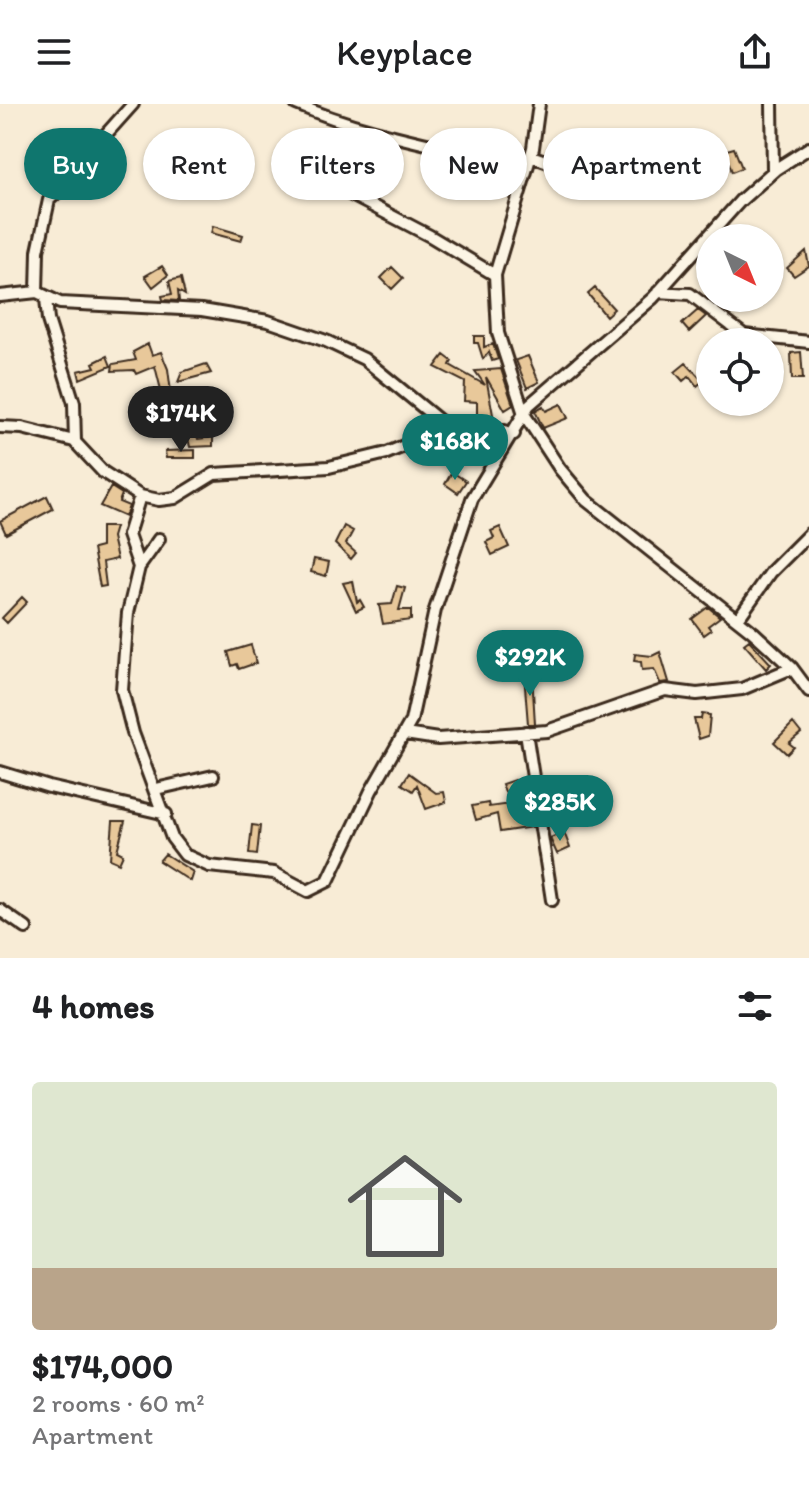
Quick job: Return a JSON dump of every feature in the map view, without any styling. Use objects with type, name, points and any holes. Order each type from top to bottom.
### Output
[{"type":"street","points":[[75,442],[74,403],[41,295],[38,251],[49,200],[83,167],[99,142],[133,104]]},
{"type":"street","points":[[296,104],[377,135],[420,142]]},
{"type":"street","points":[[527,166],[539,104]]},
{"type":"street","points":[[772,104],[773,171]]},
{"type":"street","points":[[159,539],[139,567],[128,613],[122,690],[133,733],[176,846],[209,866],[274,873],[308,891],[315,890],[328,881],[371,791],[405,734],[435,610],[466,514],[480,484],[524,414],[537,396],[658,292],[731,210],[773,171],[808,152]]},
{"type":"street","points":[[531,156],[543,160]]},
{"type":"street","points":[[361,200],[495,275]]},
{"type":"street","points":[[517,200],[495,275],[498,333],[524,414],[586,500],[738,619],[792,668],[809,691]]},
{"type":"street","points":[[658,292],[690,294],[744,335],[809,342]]},
{"type":"street","points":[[0,296],[41,295],[60,303],[97,307],[218,312],[299,331],[345,349],[374,366],[447,427]]},
{"type":"street","points":[[0,427],[22,428],[75,442],[95,466],[140,496],[168,500],[214,474],[329,467],[387,453],[447,427],[494,428],[514,434]]},
{"type":"street","points":[[139,567],[128,535],[140,496]]},
{"type":"street","points":[[738,619],[771,572],[809,534]]},
{"type":"street","points":[[405,734],[438,739],[554,729],[665,690],[697,694],[742,689],[792,668]]},
{"type":"street","points":[[526,732],[552,900]]},
{"type":"street","points":[[0,772],[49,787],[166,814]]},
{"type":"street","points":[[156,789],[213,776]]},
{"type":"street","points":[[0,910],[26,928]]},
{"type":"building","points":[[734,148],[742,168],[732,172],[730,149]]},
{"type":"building","points":[[213,226],[243,235],[241,241],[211,233]]},
{"type":"building","points":[[806,251],[809,266],[794,276],[787,268]]},
{"type":"building","points":[[162,266],[168,275],[153,287],[145,276]]},
{"type":"building","points":[[392,267],[403,278],[392,289],[381,278]]},
{"type":"building","points":[[181,278],[185,295],[178,291],[179,301],[163,300],[162,296],[172,294],[169,281]]},
{"type":"building","points":[[595,288],[614,309],[606,316],[588,294]]},
{"type":"building","points":[[696,312],[706,316],[689,332],[682,324]]},
{"type":"building","points":[[474,336],[484,336],[484,347],[493,344],[498,359],[492,361],[489,352],[483,359],[478,343],[474,343]]},
{"type":"building","points":[[148,344],[152,355],[161,352],[168,369],[172,400],[164,402],[155,366],[136,374],[134,370],[112,371],[113,364],[136,360],[133,352]]},
{"type":"building","points":[[801,352],[803,379],[792,379],[791,353]]},
{"type":"building","points":[[444,355],[452,361],[450,365],[485,385],[475,371],[501,369],[513,405],[505,410],[486,377],[494,420],[477,417],[477,402],[464,401],[465,382],[435,367]]},
{"type":"building","points":[[107,356],[111,366],[80,379],[78,371],[95,367],[93,363]]},
{"type":"building","points":[[528,356],[539,382],[527,388],[516,360]]},
{"type":"building","points":[[686,363],[696,374],[696,385],[689,376],[683,381],[675,372]]},
{"type":"building","points":[[206,364],[211,373],[178,382],[182,372]]},
{"type":"building","points":[[561,404],[568,418],[543,428],[535,411],[543,406],[546,411]]},
{"type":"building","points":[[196,432],[198,439],[213,437],[213,446],[190,447],[187,434]]},
{"type":"building","points":[[195,450],[195,458],[166,458],[165,451]]},
{"type":"building","points":[[452,472],[466,481],[458,493],[445,484]]},
{"type":"building","points":[[111,487],[122,494],[119,502],[129,506],[125,517],[100,506]]},
{"type":"building","points":[[47,496],[53,509],[6,534],[0,521]]},
{"type":"building","points":[[344,526],[353,531],[346,544],[356,553],[351,559],[335,544]]},
{"type":"building","points":[[101,527],[115,527],[112,537],[117,559],[103,562],[106,586],[100,587],[93,549],[101,547]]},
{"type":"building","points":[[500,527],[509,547],[492,555],[486,542],[494,538],[491,531]]},
{"type":"building","points":[[314,559],[329,562],[326,576],[311,572]]},
{"type":"building","points":[[353,581],[357,602],[360,600],[364,607],[356,611],[343,583]]},
{"type":"building","points":[[397,586],[405,588],[399,610],[411,610],[411,620],[383,624],[379,605],[392,604]]},
{"type":"building","points":[[22,597],[27,602],[7,623],[2,618]]},
{"type":"building","points":[[708,607],[720,617],[708,626],[711,630],[704,635],[692,619]]},
{"type":"building","points":[[749,640],[771,664],[766,669],[744,644]]},
{"type":"building","points":[[251,645],[256,663],[239,669],[237,664],[232,666],[228,652]]},
{"type":"building","points":[[660,652],[669,682],[660,683],[654,669],[642,670],[641,662],[634,661],[635,654],[652,656]]},
{"type":"building","points":[[524,674],[532,674],[535,724],[528,724]]},
{"type":"building","points":[[702,714],[710,715],[708,736],[699,739],[694,719],[701,719]]},
{"type":"building","points":[[793,723],[801,733],[789,743],[794,747],[787,754],[774,742]]},
{"type":"building","points":[[409,773],[436,793],[444,792],[446,802],[426,809],[417,785],[413,791],[402,784]]},
{"type":"building","points":[[514,780],[523,802],[529,801],[533,827],[500,832],[497,814],[476,820],[472,806],[510,804],[502,784]]},
{"type":"building","points":[[113,821],[125,821],[117,851],[123,854],[119,863],[110,859]]},
{"type":"building","points":[[252,825],[260,826],[257,855],[249,854]]},
{"type":"building","points":[[564,832],[570,848],[557,854],[550,838]]},
{"type":"building","points":[[165,854],[193,872],[190,881],[159,861]]}]
